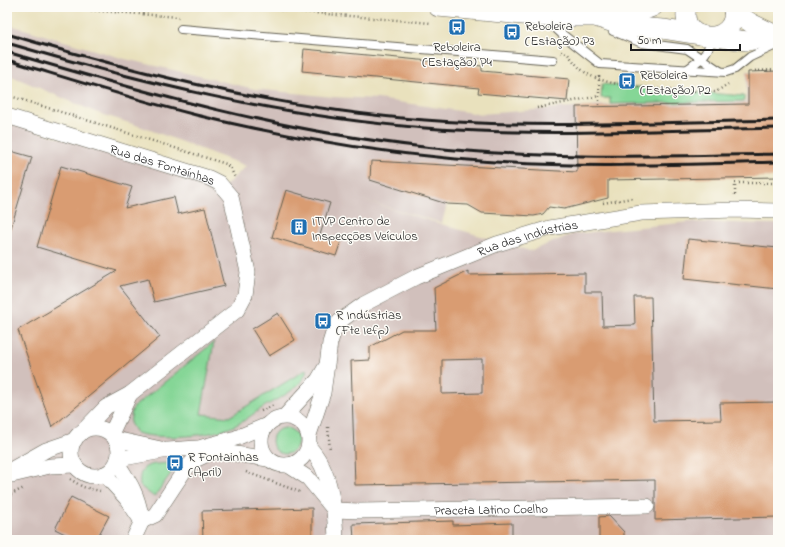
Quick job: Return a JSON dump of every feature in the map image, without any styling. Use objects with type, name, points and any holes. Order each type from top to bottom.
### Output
[{"type":"street","points":[[437,15],[544,17],[640,12],[653,7]]},
{"type":"street","points":[[687,7],[686,19],[689,26],[709,36],[727,30],[731,24],[733,9]]},
{"type":"street","points":[[733,9],[751,23],[778,36]]},
{"type":"street","points":[[592,14],[623,26],[663,29],[747,41],[778,36]]},
{"type":"street","name":"Rua das Fontaínhas","points":[[7,116],[201,175],[218,183],[231,197],[248,272],[245,295],[236,310],[130,394],[106,407],[77,437],[46,450],[7,472]]},
{"type":"street","name":"Rua das Indústrias","points":[[309,441],[323,393],[330,343],[335,328],[340,321],[364,304],[451,261],[520,236],[550,228],[641,213],[735,210],[778,211]]},
{"type":"street","name":"Rua das Indústrias","points":[[285,416],[318,380],[326,366]]},
{"type":"street","name":"Rua das Fontaínhas","points":[[113,437],[130,394]]},
{"type":"street","points":[[117,461],[168,450],[197,448],[236,438],[265,426],[277,417],[293,417],[306,428],[309,441],[319,457],[334,510],[336,540]]},
{"type":"street","points":[[265,426],[260,440],[264,453],[268,459]]},
{"type":"street","points":[[113,437],[119,452],[117,461],[109,472],[91,476],[84,474],[75,464],[71,452],[77,437],[85,431],[98,429],[113,437],[168,450]]},
{"type":"street","points":[[288,465],[301,459],[309,441]]},
{"type":"street","points":[[197,448],[268,459],[277,464],[288,465],[308,478],[334,510]]},
{"type":"street","points":[[142,521],[155,515],[184,471],[193,461],[214,451]]},
{"type":"street","points":[[117,461],[139,500],[142,521],[133,540]]},
{"type":"street","points":[[7,476],[50,466],[75,464]]},
{"type":"street","points":[[104,474],[126,498],[142,521]]},
{"type":"street","name":"Praceta Latino Coelho","points":[[334,510],[360,511],[647,506]]},
{"type":"lane","points":[[592,14],[635,41],[675,46],[687,50],[721,72]]},
{"type":"lane","points":[[544,17],[563,35],[600,64],[721,72],[735,69],[750,58],[778,44]]},
{"type":"lane","points":[[181,29],[553,60]]},
{"type":"lane","points":[[686,70],[703,59],[708,51],[709,36]]},
{"type":"path","points":[[244,7],[437,15]]},
{"type":"path","points":[[762,70],[778,70]]},
{"type":"path","points":[[599,80],[599,105]]},
{"type":"path","points":[[7,95],[226,164],[231,169],[237,183]]},
{"type":"path","points":[[537,108],[599,96]]},
{"type":"path","points":[[735,182],[778,183]]},
{"type":"path","points":[[240,469],[304,493]]},
{"type":"path","points":[[69,479],[83,488],[104,492]]},
{"type":"path","points":[[7,496],[18,492],[29,484]]},
{"type":"shaded area","points":[[7,24],[121,58],[255,89],[333,97],[378,99],[480,114],[599,105],[746,102],[747,71],[778,73],[778,177],[577,172],[371,161],[370,180],[447,204],[442,223],[359,199],[530,251],[573,234],[689,222],[778,224],[778,540],[7,540],[7,122],[224,187],[246,166],[142,127],[95,112],[7,74]]},
{"type":"green space","points":[[602,84],[744,96],[744,101],[610,104],[610,98],[601,98]]},
{"type":"green space","points":[[214,342],[201,414],[229,417],[307,369],[301,381],[291,391],[263,407],[240,423],[226,429],[201,435],[172,437],[136,433],[130,423],[132,410],[135,406]]},
{"type":"green space","points":[[285,428],[294,432],[298,441],[294,450],[285,454],[276,450],[272,441],[276,432]]},
{"type":"green space","points":[[174,462],[177,465],[154,497],[140,486],[142,471],[149,465]]},
{"type":"building","points":[[304,49],[482,66],[482,71],[569,79],[567,101],[478,93],[479,88],[302,71]]},
{"type":"building","points":[[778,71],[778,177],[608,180],[608,198],[564,209],[549,207],[543,214],[534,216],[482,213],[468,205],[447,204],[370,180],[371,161],[577,172],[576,107],[748,104],[748,72]]},
{"type":"building","points":[[7,150],[32,157],[10,231],[7,231]]},
{"type":"building","points":[[61,166],[132,187],[125,208],[174,197],[178,214],[205,208],[224,286],[154,302],[148,279],[120,286],[160,337],[52,427],[18,330],[117,271],[37,247]]},
{"type":"building","name":"ITVP Centro de Inspecções Veículos","points":[[286,190],[330,203],[320,235],[341,241],[336,256],[272,237]]},
{"type":"building","points":[[688,239],[778,248],[778,289],[684,279]]},
{"type":"building","points":[[468,271],[468,275],[585,273],[585,292],[602,292],[603,326],[635,325],[634,297],[651,297],[654,421],[721,420],[720,403],[778,402],[778,517],[655,520],[655,480],[355,485],[351,361],[370,360],[370,347],[402,330],[436,330],[434,288]],"holes":[[[482,359],[482,393],[442,394],[442,360]]]},
{"type":"building","points":[[278,313],[295,340],[269,356],[252,329]]},
{"type":"building","points":[[71,497],[109,516],[96,540],[77,540],[55,529]]},
{"type":"building","points":[[312,508],[312,540],[203,540],[202,511]]},
{"type":"building","points":[[609,516],[624,532],[624,540],[599,540],[599,517]]},
{"type":"building","points":[[453,521],[453,525],[512,523],[512,540],[354,540],[353,524]]},
{"type":"railway","points":[[7,34],[110,63],[214,88],[266,99],[372,115],[469,123],[513,124],[601,124],[778,120]]},
{"type":"railway","points":[[7,43],[162,85],[266,107],[372,123],[469,131],[513,132],[602,132],[778,128]]},
{"type":"railway","points":[[7,52],[111,82],[214,109],[265,121],[370,140],[424,147],[512,154],[601,156],[778,154]]},
{"type":"railway","points":[[7,60],[125,96],[196,115],[260,130],[390,152],[456,159],[536,164],[617,165],[778,162]]},
{"type":"place","name":"Reboleira (Estação) P4","points":[[457,27]]},
{"type":"place","name":"Reboleira (Estação) P3","points":[[512,32]]},
{"type":"place","name":"Reboleira (Estação) P2","points":[[627,81]]},
{"type":"place","name":"ITVP Centro de Inspecções Veículos","points":[[299,227]]},
{"type":"place","name":"R Indústrias (Fte Iefp)","points":[[323,321]]},
{"type":"place","name":"R Fontainhas (April)","points":[[175,463]]}]
